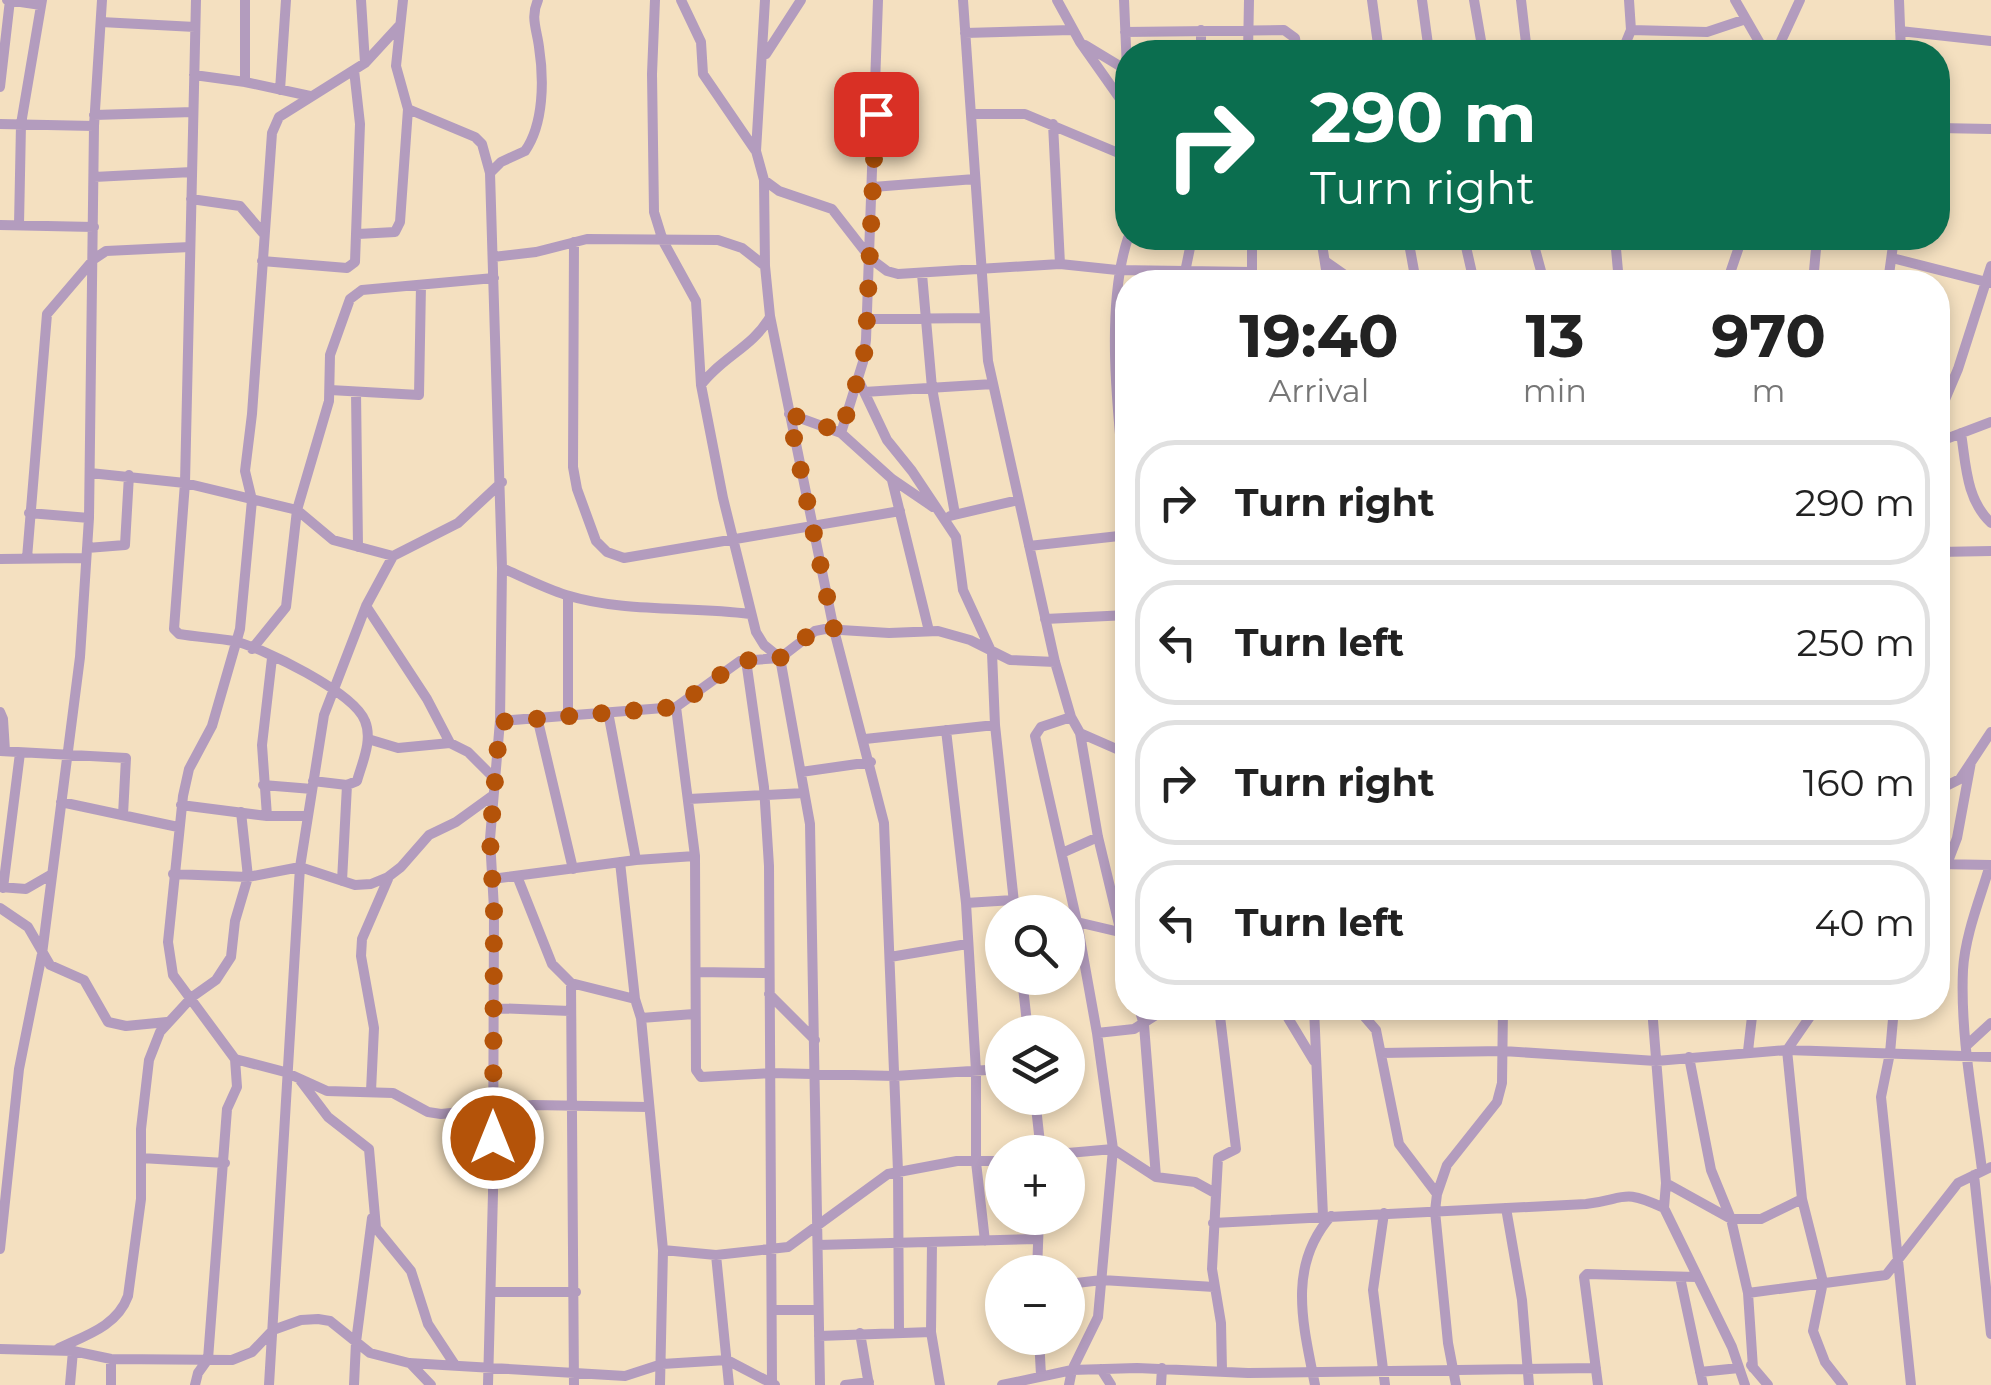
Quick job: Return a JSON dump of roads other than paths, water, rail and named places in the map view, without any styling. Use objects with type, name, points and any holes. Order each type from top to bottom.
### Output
[{"type":"street","points":[[0,88],[8,0],[42,3],[21,124],[19,225]]},
{"type":"street","points":[[0,1250],[19,1069],[42,954],[80,656],[89,518],[94,120],[102,0]]},
{"type":"street","points":[[196,0],[186,483],[176,633],[238,642],[335,687],[360,712],[368,738],[357,781],[347,785],[263,785]]},
{"type":"street","points":[[245,0],[245,82]]},
{"type":"street","points":[[280,90],[286,0]]},
{"type":"street","points":[[361,0],[365,63]]},
{"type":"street","points":[[358,234],[395,232],[398,228],[408,109],[397,72],[403,0]]},
{"type":"street","points":[[490,173],[501,162],[525,150],[538,118],[541,60],[533,19],[538,0]]},
{"type":"street","points":[[655,0],[653,201],[663,241],[696,301],[701,385],[733,541],[750,614],[764,645],[780,658],[810,824],[820,1385]]},
{"type":"street","points":[[681,0],[701,42],[702,74],[756,151],[764,180],[770,316],[834,630],[884,823],[896,1076],[899,1331]]},
{"type":"street","points":[[756,151],[765,0]]},
{"type":"street","points":[[764,57],[800,0]]},
{"type":"street","points":[[841,432],[858,378],[867,318],[878,0]]},
{"type":"street","points":[[963,0],[984,318],[992,384],[1055,662],[1071,717],[1080,733],[1098,836],[1115,899]]},
{"type":"street","points":[[1057,0],[1072,30],[1115,92]]},
{"type":"street","points":[[1124,0],[1125,40]]},
{"type":"street","points":[[1372,0],[1377,40]]},
{"type":"street","points":[[1422,0],[1427,40]]},
{"type":"street","points":[[1474,0],[1481,40]]},
{"type":"street","points":[[1521,0],[1526,40]]},
{"type":"street","points":[[1626,40],[1629,0]]},
{"type":"street","points":[[1735,0],[1758,40]]},
{"type":"street","points":[[1782,40],[1800,0]]},
{"type":"street","points":[[1899,0],[1900,40]]},
{"type":"street","points":[[1249,40],[1252,1]]},
{"type":"street","points":[[1630,30],[1706,32],[1746,19]]},
{"type":"street","points":[[101,22],[195,27]]},
{"type":"street","points":[[195,1385],[208,1359],[227,1109],[237,1087],[235,1059],[171,968],[168,942],[178,826],[189,769],[212,726],[238,642],[252,500],[245,471],[274,124],[310,96],[365,63],[399,26]]},
{"type":"street","points":[[1125,32],[1250,28],[1284,30],[1294,40]]},
{"type":"street","points":[[965,33],[1072,30]]},
{"type":"street","points":[[1202,30],[1202,40]]},
{"type":"street","points":[[1900,31],[1991,41]]},
{"type":"street","points":[[1080,42],[1115,64]]},
{"type":"street","points":[[262,261],[352,266],[358,234],[360,124],[354,70]]},
{"type":"street","points":[[194,75],[310,96]]},
{"type":"street","points":[[408,109],[475,136],[482,144],[490,173],[502,568],[500,722],[492,796],[488,1385]]},
{"type":"street","points":[[0,124],[193,112]]},
{"type":"street","points":[[971,114],[1025,114],[1115,152]]},
{"type":"street","points":[[1053,124],[1060,264]]},
{"type":"street","points":[[1950,128],[1991,129]]},
{"type":"street","points":[[94,176],[192,172]]},
{"type":"street","points":[[873,187],[975,179]]},
{"type":"street","points":[[764,180],[780,191],[832,209],[871,259],[887,271],[922,274],[1060,264],[1117,270],[1124,250]]},
{"type":"street","points":[[191,199],[240,206],[264,234]]},
{"type":"street","points":[[0,224],[94,227]]},
{"type":"street","points":[[493,257],[601,238],[732,242],[765,266]]},
{"type":"street","points":[[574,242],[573,467],[596,541],[606,552],[624,558],[900,511]]},
{"type":"street","points":[[27,558],[47,314],[94,259],[115,249],[190,247]]},
{"type":"street","points":[[1323,250],[1326,270]]},
{"type":"street","points":[[1890,270],[1893,250]]},
{"type":"street","points":[[1892,258],[1940,270]]},
{"type":"street","points":[[1324,260],[1338,270]]},
{"type":"street","points":[[1950,388],[1989,282],[1991,266]]},
{"type":"street","points":[[1950,272],[1989,282]]},
{"type":"street","points":[[922,274],[946,514],[960,548],[963,590],[992,654],[995,725],[1013,895]]},
{"type":"street","points":[[252,648],[286,607],[297,510],[330,390],[330,355],[350,299],[362,290],[494,278]]},
{"type":"street","points":[[330,390],[419,395],[421,285]]},
{"type":"street","points":[[701,385],[720,361],[754,340],[770,316]]},
{"type":"street","points":[[867,318],[984,318]]},
{"type":"street","points":[[858,378],[887,440],[946,514]]},
{"type":"street","points":[[864,392],[992,384]]},
{"type":"street","points":[[356,392],[358,547]]},
{"type":"street","points":[[789,414],[841,432],[892,479],[946,514],[1018,500]]},
{"type":"street","points":[[1950,437],[1991,422]]},
{"type":"street","points":[[1961,433],[1976,506],[1991,522]]},
{"type":"street","points":[[90,473],[186,483],[297,510],[334,540],[393,556]]},
{"type":"street","points":[[0,559],[87,553],[125,546],[129,476]]},
{"type":"street","points":[[892,479],[929,631]]},
{"type":"street","points":[[269,1385],[300,867],[324,715],[366,606],[393,556],[458,524],[502,482]]},
{"type":"street","points":[[29,513],[89,518]]},
{"type":"street","points":[[1030,546],[1115,536]]},
{"type":"street","points":[[1950,552],[1991,551]]},
{"type":"street","points":[[502,568],[568,596],[620,606],[702,608],[750,614]]},
{"type":"street","points":[[568,596],[568,714]]},
{"type":"street","points":[[366,606],[428,699],[450,743]]},
{"type":"street","points":[[1045,619],[1115,616]]},
{"type":"street","points":[[500,722],[676,707],[746,660],[780,658],[815,630],[929,631],[970,640],[1010,660],[1055,662]]},
{"type":"street","points":[[267,816],[262,745],[272,658]]},
{"type":"street","points":[[0,1349],[73,1351],[110,1360],[242,1358],[272,1330],[318,1319],[330,1321],[370,1353],[413,1367],[455,1364],[574,1380],[635,1375],[662,1364],[726,1360],[773,1384],[770,888],[764,795],[746,660]]},
{"type":"street","points":[[676,707],[695,856],[694,1014],[696,1070],[701,1077],[771,1073],[896,1076],[985,1070]]},
{"type":"street","points":[[0,712],[4,719],[2,751],[126,758],[123,815]]},
{"type":"street","points":[[608,712],[636,860]]},
{"type":"street","points":[[536,717],[573,868]]},
{"type":"street","points":[[1071,717],[1041,727],[1035,736],[1071,895]]},
{"type":"street","points":[[865,739],[995,725]]},
{"type":"street","points":[[946,730],[966,904],[976,1071],[976,1162],[985,1241]]},
{"type":"street","points":[[1950,783],[1986,750],[1991,732]]},
{"type":"street","points":[[1080,733],[1115,748]]},
{"type":"street","points":[[368,738],[398,748],[450,743],[468,752],[493,777]]},
{"type":"street","points":[[20,752],[2,887],[35,887],[52,874]]},
{"type":"street","points":[[801,772],[871,762]]},
{"type":"street","points":[[1950,850],[1957,838],[1971,762]]},
{"type":"street","points":[[342,881],[347,785]]},
{"type":"street","points":[[689,799],[804,794]]},
{"type":"street","points":[[371,1091],[374,1028],[361,956],[362,940],[388,878],[429,835],[456,822],[492,796]]},
{"type":"street","points":[[62,802],[178,826]]},
{"type":"street","points":[[181,804],[267,816],[308,816]]},
{"type":"street","points":[[54,1350],[107,1325],[128,1296],[140,1199],[149,1060],[160,1032],[192,997],[216,980],[231,957],[248,877],[241,812]]},
{"type":"street","points":[[1062,854],[1098,836]]},
{"type":"street","points":[[492,880],[695,856]]},
{"type":"street","points":[[620,862],[635,999],[641,1018],[663,1250],[660,1385]]},
{"type":"street","points":[[1950,864],[1990,866],[1963,970],[1967,1051],[1982,1171],[1991,1334]]},
{"type":"street","points":[[173,874],[248,877],[300,867],[355,886],[388,878]]},
{"type":"street","points":[[517,876],[552,964],[571,983],[635,999]]},
{"type":"street","points":[[966,904],[985,905]]},
{"type":"street","points":[[0,908],[28,928],[50,965],[84,980],[108,1022],[126,1026],[168,1022]]},
{"type":"street","points":[[1085,924],[1115,931]]},
{"type":"street","points":[[890,957],[967,944]]},
{"type":"street","points":[[1069,1385],[1072,1370],[1098,1317],[1113,1148],[1085,969]]},
{"type":"street","points":[[696,972],[768,973]]},
{"type":"street","points":[[571,983],[574,1380]]},
{"type":"street","points":[[768,994],[816,1040]]},
{"type":"street","points":[[492,1008],[570,1011]]},
{"type":"street","points":[[641,1018],[694,1014]]},
{"type":"street","points":[[1143,1020],[1156,1177]]},
{"type":"street","points":[[1098,1033],[1144,1025],[1151,1020]]},
{"type":"street","points":[[1220,1020],[1236,1149],[1218,1158],[1213,1223],[1222,1370]]},
{"type":"street","points":[[1289,1020],[1314,1062]]},
{"type":"street","points":[[1314,1020],[1327,1216],[1316,1232],[1301,1279],[1315,1385]]},
{"type":"street","points":[[1367,1020],[1376,1030],[1399,1144],[1436,1194]]},
{"type":"street","points":[[1456,1385],[1436,1194],[1447,1164],[1498,1102],[1504,1020]]},
{"type":"street","points":[[1653,1020],[1666,1183],[1664,1208],[1732,1347],[1745,1385]]},
{"type":"street","points":[[1748,1052],[1752,1020]]},
{"type":"street","points":[[1808,1020],[1787,1050],[1802,1199],[1823,1282],[1814,1318],[1815,1344],[1843,1385]]},
{"type":"street","points":[[1893,1020],[1881,1097],[1911,1385]]},
{"type":"street","points":[[1967,1051],[1991,1023]]},
{"type":"street","points":[[1381,1053],[1503,1051],[1656,1060],[1787,1050],[1967,1051],[1991,1057]]},
{"type":"street","points":[[1689,1058],[1711,1170],[1730,1218],[1748,1292],[1753,1368]]},
{"type":"street","points":[[235,1059],[286,1072],[328,1091],[393,1093],[428,1112],[570,1104],[648,1107]]},
{"type":"street","points":[[298,1078],[328,1117],[370,1149],[373,1212],[354,1385]]},
{"type":"street","points":[[1085,1151],[1113,1148],[1156,1177],[1195,1182],[1216,1193]]},
{"type":"street","points":[[141,1158],[225,1163]]},
{"type":"street","points":[[663,1250],[716,1255],[770,1251],[800,1240],[880,1178],[957,1161],[985,1162]]},
{"type":"street","points":[[1748,1292],[1879,1278],[1897,1265],[1958,1183],[1982,1171]]},
{"type":"street","points":[[1666,1183],[1730,1218],[1760,1219],[1802,1199]]},
{"type":"street","points":[[1213,1223],[1599,1203],[1625,1194],[1664,1208]]},
{"type":"street","points":[[1506,1208],[1522,1300],[1529,1385]]},
{"type":"street","points":[[373,1212],[381,1236],[411,1271],[428,1324],[455,1364]]},
{"type":"street","points":[[1384,1213],[1373,1290],[1384,1385]]},
{"type":"street","points":[[1038,1235],[1038,1255]]},
{"type":"street","points":[[818,1245],[1038,1239]]},
{"type":"street","points":[[932,1243],[931,1332],[940,1385]]},
{"type":"street","points":[[716,1255],[729,1385]]},
{"type":"street","points":[[1680,1276],[1702,1379],[1740,1368]]},
{"type":"street","points":[[1598,1385],[1584,1277],[1696,1277]]},
{"type":"street","points":[[1085,1282],[1214,1287]]},
{"type":"street","points":[[491,1292],[576,1292]]},
{"type":"street","points":[[772,1310],[818,1310]]},
{"type":"street","points":[[819,1336],[931,1332]]},
{"type":"street","points":[[844,1385],[869,1384],[860,1334]]},
{"type":"street","points":[[1732,1347],[1768,1385]]},
{"type":"street","points":[[70,1385],[73,1351]]},
{"type":"street","points":[[1039,1355],[1040,1374]]},
{"type":"street","points":[[110,1360],[111,1385]]},
{"type":"street","points":[[413,1367],[416,1385]]},
{"type":"street","points":[[413,1367],[432,1385]]},
{"type":"street","points":[[1162,1368],[1162,1385]]},
{"type":"street","points":[[1002,1385],[1040,1374],[1101,1369],[1222,1370],[1248,1379],[1312,1371],[1596,1368]]},
{"type":"street","points":[[1101,1369],[1111,1385]]}]
